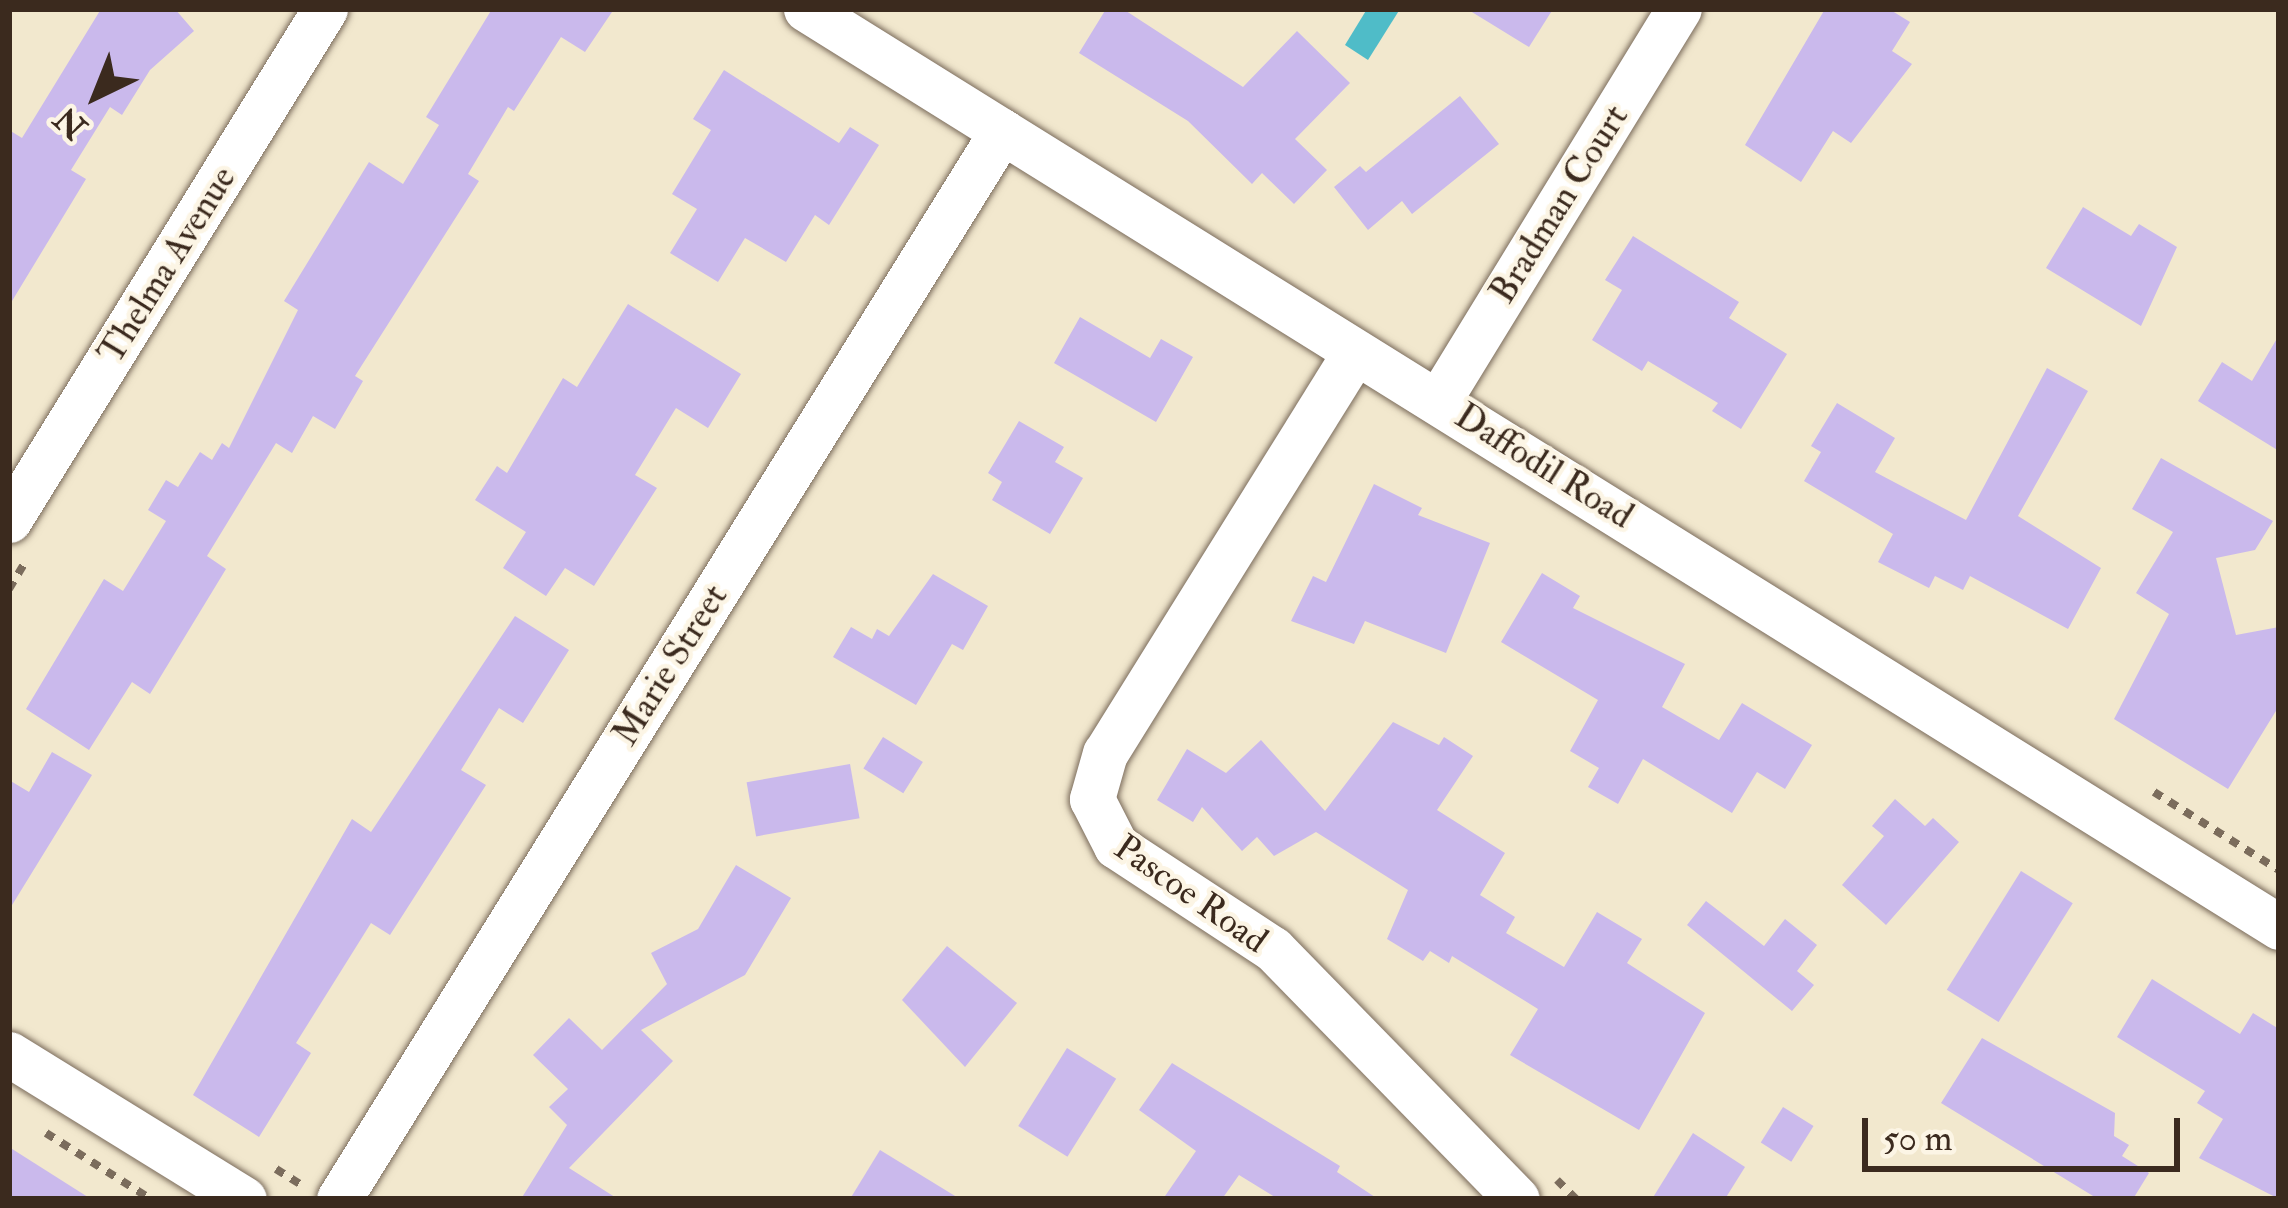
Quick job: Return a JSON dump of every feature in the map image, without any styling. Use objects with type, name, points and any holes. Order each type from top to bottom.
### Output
[{"type":"street","name":"Thelma Avenue","points":[[9,520],[325,9]]},
{"type":"street","name":"Daffodil Road","points":[[806,9],[2279,927]]},
{"type":"street","name":"Bradman Court","points":[[1439,400],[1679,9]]},
{"type":"street","name":"Marie Street","points":[[339,1199],[1002,131]]},
{"type":"street","name":"Pascoe Road","points":[[1355,352],[1105,753],[1092,799],[1116,846],[1273,949],[1530,1183]]},
{"type":"street","points":[[9,1054],[244,1199]]},
{"type":"path","points":[[29,1123],[151,1199]]},
{"type":"path","points":[[1530,1183],[1576,1199]]},
{"type":"water","points":[[1367,9],[1400,9],[1368,60],[1345,45]]},
{"type":"building","points":[[101,9],[175,9],[194,31],[150,70],[122,115],[110,107],[71,170],[86,179],[9,306],[9,130],[22,138]]},
{"type":"building","points":[[492,9],[614,9],[585,52],[561,37],[514,111],[508,107],[468,174],[479,181],[355,376],[363,381],[335,429],[313,416],[292,453],[276,443],[207,556],[226,569],[150,694],[132,682],[89,750],[26,709],[104,579],[123,591],[166,521],[148,510],[166,480],[178,487],[200,452],[212,460],[222,443],[229,448],[298,310],[284,301],[369,162],[403,184],[439,125],[426,117]]},
{"type":"building","points":[[1106,9],[1123,9],[1243,87],[1297,31],[1350,83],[1295,139],[1327,170],[1294,204],[1262,173],[1252,184],[1188,121],[1079,53]]},
{"type":"building","points":[[1467,9],[1553,9],[1529,47]]},
{"type":"building","points":[[1825,9],[1889,9],[1910,22],[1892,51],[1912,64],[1851,143],[1833,131],[1801,182],[1745,145]]},
{"type":"building","points":[[724,70],[839,143],[850,127],[879,145],[829,225],[815,215],[786,262],[745,238],[718,282],[670,253],[697,209],[672,194],[711,130],[693,119]]},
{"type":"building","points":[[1460,96],[1499,144],[1412,214],[1402,201],[1368,230],[1334,187],[1360,166],[1366,172]]},
{"type":"building","points":[[2083,207],[2131,236],[2139,224],[2177,247],[2141,326],[2046,268]]},
{"type":"building","points":[[1633,236],[1739,302],[1729,318],[1787,354],[1741,429],[1712,411],[1718,403],[1648,361],[1642,371],[1592,340],[1622,290],[1605,280]]},
{"type":"building","points":[[628,304],[741,374],[708,428],[676,408],[635,475],[657,488],[594,586],[565,568],[546,596],[503,568],[526,532],[475,500],[497,466],[507,473],[563,378],[577,387]]},
{"type":"building","points":[[1080,317],[1150,358],[1161,339],[1193,357],[1156,422],[1054,363]]},
{"type":"building","points":[[2279,335],[2279,451],[2198,401],[2222,362],[2252,381]]},
{"type":"building","points":[[2047,368],[2088,391],[2018,516],[2101,568],[2068,629],[1970,576],[1963,590],[1935,576],[1929,588],[1878,562],[1893,534],[1804,481],[1821,452],[1811,446],[1837,403],[1895,438],[1875,472],[1966,520]]},
{"type":"building","points":[[1019,421],[1064,447],[1055,462],[1083,478],[1050,534],[992,500],[1002,482],[988,473]]},
{"type":"building","points":[[2161,458],[2273,521],[2255,550],[2216,558],[2236,635],[2279,627],[2279,706],[2228,789],[2114,719],[2169,614],[2136,593],[2173,532],[2132,509]]},
{"type":"building","points":[[1374,484],[1422,508],[1418,515],[1490,543],[1446,653],[1365,621],[1354,644],[1291,621],[1313,576],[1326,582]]},
{"type":"building","points":[[1542,573],[1580,596],[1573,608],[1685,664],[1662,707],[1719,740],[1742,703],[1812,745],[1785,789],[1757,772],[1732,813],[1643,759],[1618,804],[1588,787],[1599,768],[1570,751],[1598,700],[1501,642]]},
{"type":"building","points":[[933,574],[988,606],[963,650],[952,644],[916,705],[833,657],[851,627],[872,639],[877,629],[889,636]]},
{"type":"building","points":[[515,616],[569,650],[523,723],[499,708],[461,770],[486,785],[390,935],[371,923],[296,1043],[311,1053],[259,1137],[193,1095],[352,819],[371,832]]},
{"type":"building","points":[[1393,722],[1439,745],[1444,737],[1473,756],[1437,810],[1505,853],[1480,895],[1515,917],[1506,933],[1564,967],[1597,912],[1642,939],[1627,963],[1705,1013],[1639,1130],[1510,1055],[1538,1009],[1452,956],[1449,963],[1430,951],[1423,961],[1387,939],[1408,890],[1316,832],[1274,856],[1257,837],[1242,851],[1202,807],[1193,822],[1157,800],[1187,749],[1226,773],[1261,740],[1325,811]]},
{"type":"building","points":[[883,737],[923,762],[903,793],[863,768]]},
{"type":"building","points":[[52,752],[92,775],[9,910],[9,780],[29,792]]},
{"type":"building","points":[[850,764],[860,818],[756,836],[747,782]]},
{"type":"building","points":[[1895,799],[1925,826],[1933,818],[1959,842],[1886,925],[1842,885],[1884,836],[1872,826]]},
{"type":"building","points":[[736,865],[791,898],[745,975],[641,1030],[673,1061],[569,1168],[618,1199],[521,1199],[567,1125],[549,1107],[568,1089],[533,1055],[569,1018],[602,1050],[667,984],[651,953],[698,929]]},
{"type":"building","points":[[2021,871],[2073,903],[1999,1022],[1947,990]]},
{"type":"building","points":[[1706,901],[1764,946],[1785,919],[1817,945],[1797,971],[1814,985],[1792,1011],[1687,925]]},
{"type":"building","points":[[947,946],[1017,1003],[965,1067],[902,1000]]},
{"type":"building","points":[[2152,979],[2240,1034],[2253,1013],[2279,1029],[2279,1199],[2199,1158],[2223,1119],[2197,1103],[2205,1091],[2117,1037]]},
{"type":"building","points":[[1982,1038],[2115,1113],[2114,1136],[2129,1145],[2122,1156],[2149,1173],[2133,1199],[2098,1199],[1941,1103]]},
{"type":"building","points":[[1067,1048],[1116,1079],[1067,1157],[1018,1126]]},
{"type":"building","points":[[1172,1063],[1340,1166],[1337,1172],[1378,1199],[1278,1199],[1239,1175],[1222,1199],[1163,1199],[1196,1151],[1139,1110]]},
{"type":"building","points":[[1783,1107],[1814,1126],[1791,1162],[1761,1143]]},
{"type":"building","points":[[1693,1133],[1745,1167],[1725,1199],[1652,1199]]},
{"type":"building","points":[[9,1147],[91,1199],[9,1199]]},
{"type":"building","points":[[880,1150],[960,1199],[850,1199]]}]
